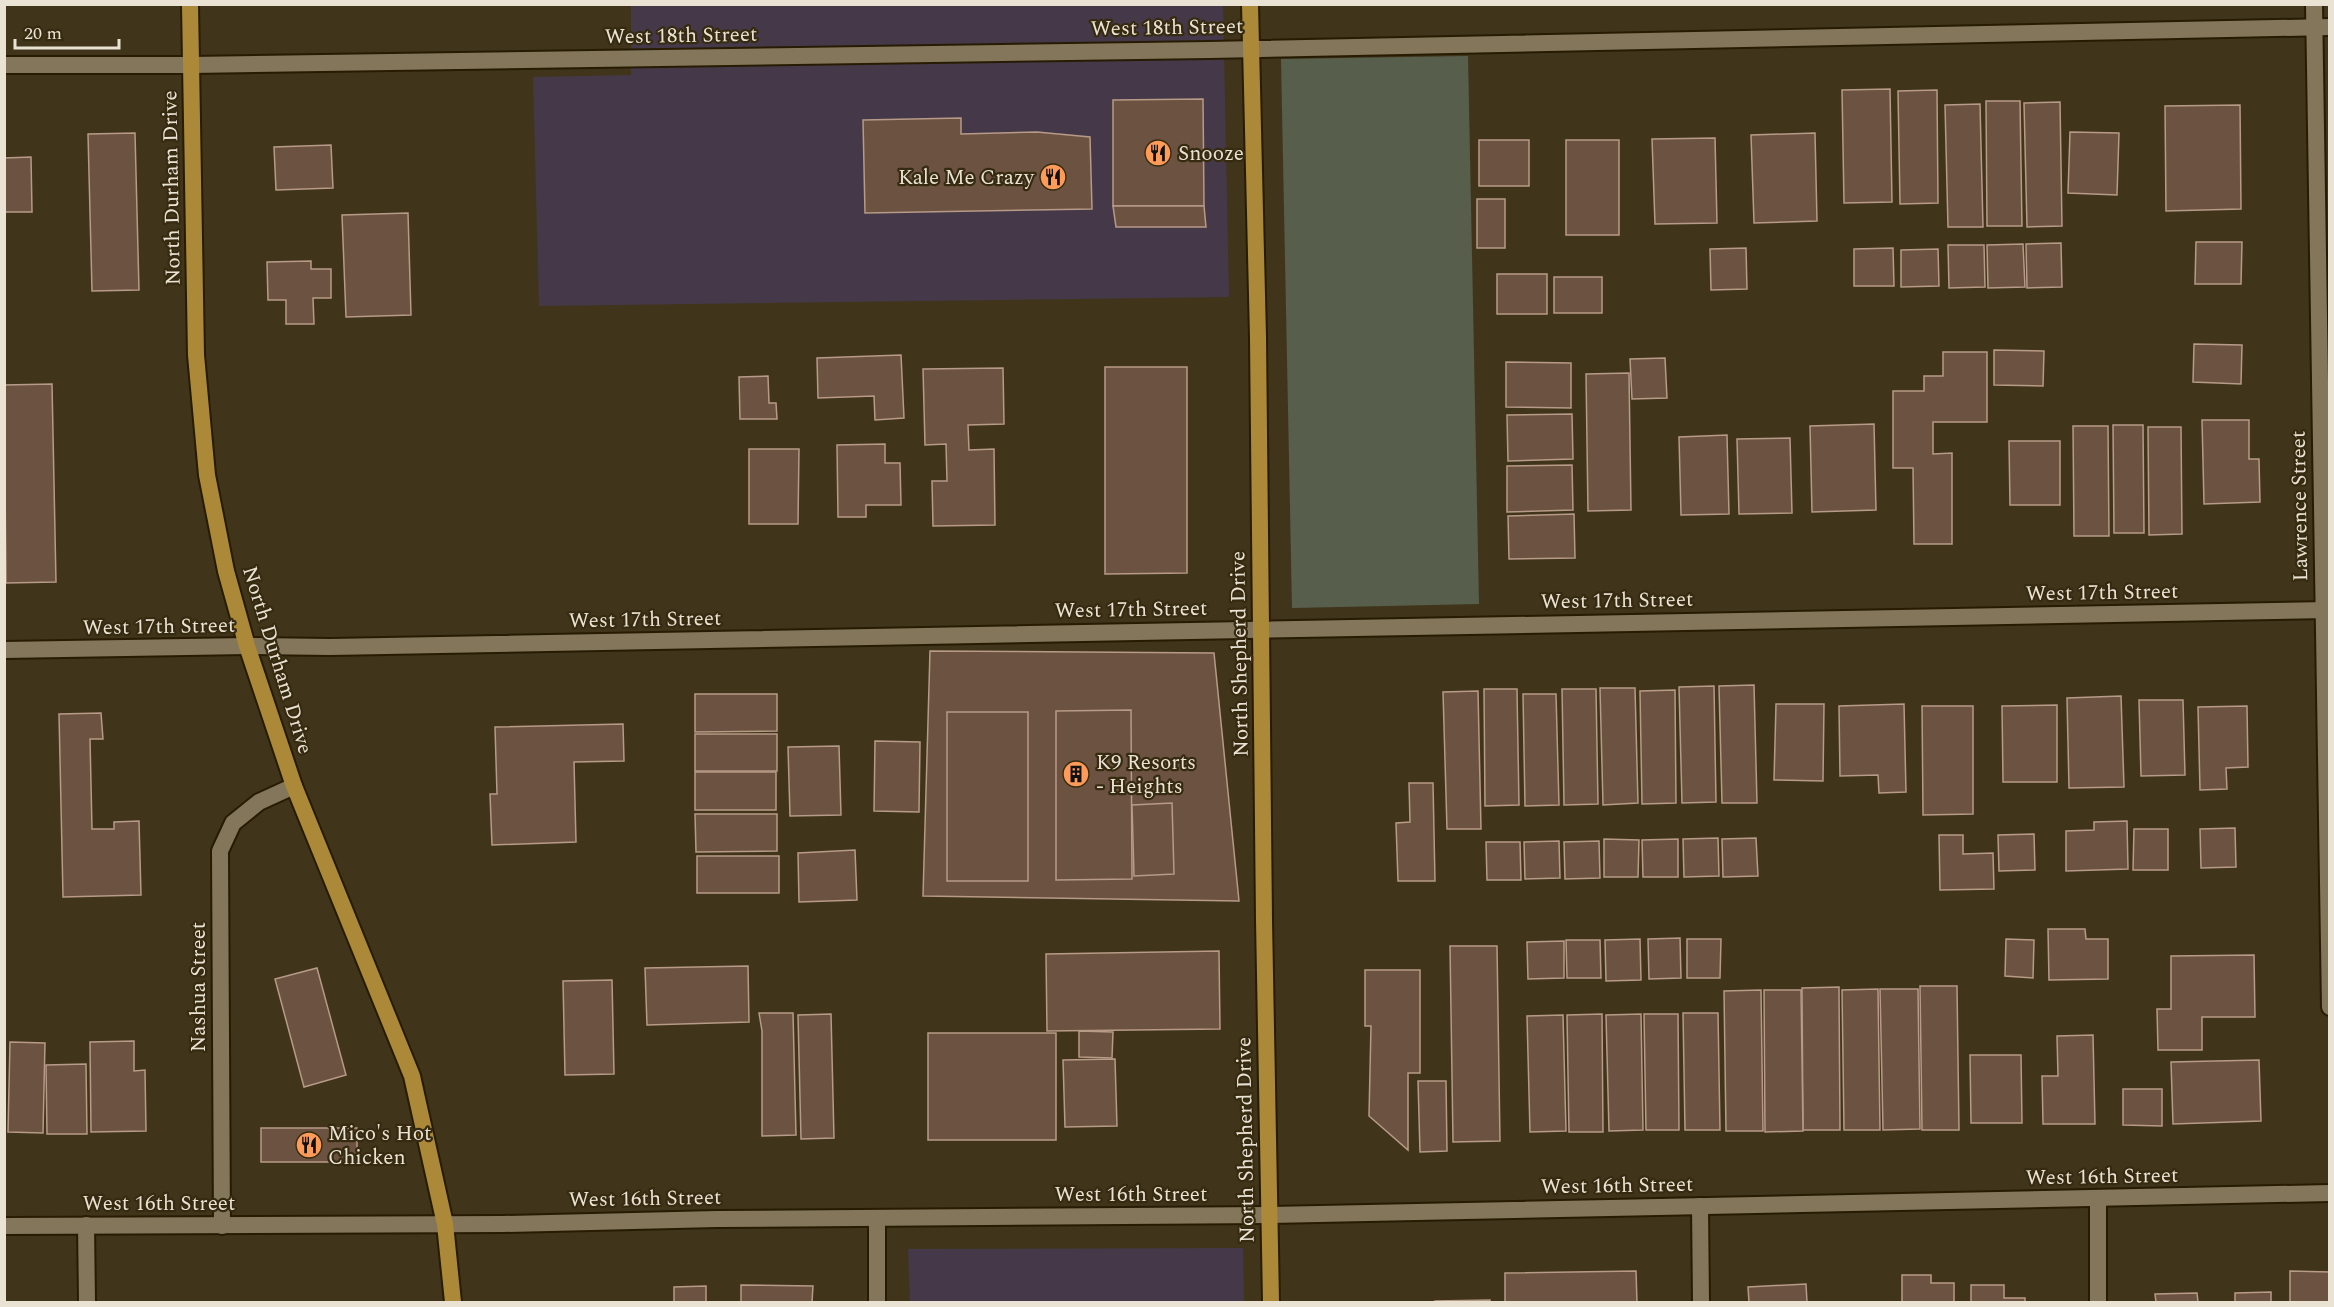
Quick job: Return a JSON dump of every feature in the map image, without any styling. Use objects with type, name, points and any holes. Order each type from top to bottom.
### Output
[{"type":"main road","name":"North Durham Drive","points":[[190,4],[196,355],[207,476],[226,571],[247,646],[294,786],[412,1076],[445,1224],[453,1302]]},
{"type":"main road","name":"North Shepherd Drive","points":[[1250,4],[1262,630],[1271,1302]]},
{"type":"street","name":"Lawrence Street","points":[[2314,4],[2322,27],[2330,1007]]},
{"type":"street","name":"West 18th Street","points":[[4,65],[191,65],[1251,48],[2322,27]]},
{"type":"street","name":"West 17th Street","points":[[4,650],[247,646],[342,647],[2326,610]]},
{"type":"street","name":"Nashua Street","points":[[222,1226],[220,851],[233,824],[259,802],[294,786]]},
{"type":"street","name":"West 16th Street","points":[[4,1226],[222,1226],[1269,1215],[2330,1193]]},
{"type":"street","points":[[2098,1198],[2098,1302]]},
{"type":"street","points":[[1700,1206],[1701,1302]]},
{"type":"street","points":[[877,1218],[877,1302]]},
{"type":"street","points":[[86,1225],[87,1302]]},
{"type":"shaded area","points":[[631,5],[1223,5],[1229,297],[539,306],[533,77],[631,75]]},
{"type":"shaded area","points":[[1243,1248],[1244,1302],[910,1302],[908,1249]]},
{"type":"green space","points":[[1468,56],[1479,604],[1292,608],[1281,59]]},
{"type":"building","points":[[1890,89],[1892,202],[1844,203],[1842,90]]},
{"type":"building","points":[[1937,90],[1938,203],[1900,204],[1898,91]]},
{"type":"building","name":"Snooze","points":[[1203,99],[1204,206],[1113,206],[1113,100]]},
{"type":"building","points":[[1986,101],[2020,101],[2022,226],[1987,226]]},
{"type":"building","points":[[2060,102],[2062,226],[2027,227],[2024,103]]},
{"type":"building","points":[[1980,104],[1983,227],[1948,227],[1945,105]]},
{"type":"building","points":[[2240,105],[2241,209],[2166,211],[2165,106]]},
{"type":"building","points":[[961,118],[961,134],[1037,132],[1090,137],[1092,209],[865,213],[863,120]]},
{"type":"building","points":[[2070,132],[2119,133],[2117,195],[2068,193]]},
{"type":"building","points":[[135,133],[139,290],[92,291],[88,134]]},
{"type":"building","points":[[1815,133],[1817,221],[1754,223],[1751,135]]},
{"type":"building","points":[[1715,138],[1717,223],[1655,224],[1652,139]]},
{"type":"building","points":[[1479,140],[1529,140],[1529,186],[1479,186]]},
{"type":"building","points":[[1566,140],[1619,140],[1619,235],[1566,235]]},
{"type":"building","points":[[331,145],[333,188],[276,190],[274,147]]},
{"type":"building","points":[[31,157],[32,212],[4,212],[4,158]]},
{"type":"building","points":[[1477,199],[1505,199],[1505,248],[1477,248]]},
{"type":"building","points":[[1113,206],[1204,206],[1206,227],[1116,227]]},
{"type":"building","points":[[408,213],[411,315],[346,317],[342,215]]},
{"type":"building","points":[[2196,242],[2242,242],[2241,284],[2195,284]]},
{"type":"building","points":[[2061,243],[2062,287],[2027,288],[2026,244]]},
{"type":"building","points":[[2023,244],[2025,287],[1988,288],[1987,245]]},
{"type":"building","points":[[1948,245],[1984,245],[1985,287],[1949,288]]},
{"type":"building","points":[[1746,248],[1747,289],[1711,290],[1710,249]]},
{"type":"building","points":[[1893,248],[1894,286],[1854,286],[1854,249]]},
{"type":"building","points":[[1938,249],[1939,286],[1901,287],[1901,250]]},
{"type":"building","points":[[311,261],[311,269],[331,269],[331,298],[313,298],[314,324],[286,324],[286,300],[268,300],[267,262]]},
{"type":"building","points":[[1497,274],[1547,274],[1547,314],[1497,314]]},
{"type":"building","points":[[1554,277],[1602,277],[1602,313],[1554,313]]},
{"type":"building","points":[[2194,344],[2242,345],[2241,384],[2193,382]]},
{"type":"building","points":[[1994,350],[2044,351],[2043,386],[1994,385]]},
{"type":"building","points":[[1943,352],[1987,352],[1987,422],[1933,422],[1933,454],[1952,453],[1952,544],[1914,544],[1913,468],[1893,468],[1893,391],[1924,391],[1924,376],[1943,376]]},
{"type":"building","points":[[901,355],[904,418],[875,420],[874,396],[818,398],[817,358]]},
{"type":"building","points":[[1665,358],[1667,398],[1632,399],[1630,359]]},
{"type":"building","points":[[1506,362],[1571,363],[1571,408],[1506,407]]},
{"type":"building","points":[[1105,367],[1187,367],[1187,573],[1105,574]]},
{"type":"building","points":[[1003,368],[1004,424],[968,425],[969,450],[994,449],[995,525],[933,526],[932,481],[947,481],[946,444],[925,445],[923,369]]},
{"type":"building","points":[[1629,373],[1631,510],[1588,511],[1586,374]]},
{"type":"building","points":[[768,376],[769,403],[776,403],[777,419],[740,419],[739,377]]},
{"type":"building","points":[[52,384],[56,582],[6,583],[4,385]]},
{"type":"building","points":[[1572,414],[1573,459],[1508,461],[1507,415]]},
{"type":"building","points":[[2202,420],[2249,420],[2249,459],[2259,459],[2260,502],[2204,504]]},
{"type":"building","points":[[1874,424],[1876,510],[1812,512],[1810,426]]},
{"type":"building","points":[[2113,425],[2143,425],[2144,533],[2114,533]]},
{"type":"building","points":[[2073,426],[2108,426],[2109,536],[2074,536]]},
{"type":"building","points":[[2148,427],[2181,427],[2182,534],[2149,535]]},
{"type":"building","points":[[1727,435],[1729,514],[1681,515],[1679,437]]},
{"type":"building","points":[[1790,438],[1792,513],[1739,514],[1737,439]]},
{"type":"building","points":[[2009,441],[2060,441],[2060,505],[2010,505]]},
{"type":"building","points":[[885,444],[885,463],[900,463],[901,505],[866,505],[866,517],[838,517],[837,445]]},
{"type":"building","points":[[749,449],[799,449],[798,524],[749,524]]},
{"type":"building","points":[[1572,465],[1573,510],[1507,512],[1507,466]]},
{"type":"building","points":[[1574,514],[1575,558],[1509,559],[1508,516]]},
{"type":"building","name":"K9 Resorts - Heights","points":[[930,651],[1214,653],[1239,901],[923,896]]},
{"type":"building","points":[[1754,685],[1757,803],[1722,803],[1719,686]]},
{"type":"building","points":[[1714,686],[1716,802],[1682,803],[1679,687]]},
{"type":"building","points":[[1600,688],[1635,688],[1638,803],[1603,805]]},
{"type":"building","points":[[1484,689],[1517,689],[1519,805],[1485,806]]},
{"type":"building","points":[[1562,689],[1596,689],[1598,804],[1564,805]]},
{"type":"building","points":[[1675,690],[1676,803],[1642,804],[1640,691]]},
{"type":"building","points":[[1478,691],[1481,829],[1447,829],[1443,692]]},
{"type":"building","points":[[695,694],[777,694],[777,731],[695,732]]},
{"type":"building","points":[[1523,694],[1556,694],[1559,805],[1525,806]]},
{"type":"building","points":[[2121,696],[2124,787],[2069,788],[2067,698]]},
{"type":"building","points":[[2139,700],[2183,700],[2185,775],[2141,776]]},
{"type":"building","points":[[1776,704],[1824,704],[1823,781],[1774,780]]},
{"type":"building","points":[[1904,704],[1906,792],[1879,793],[1878,775],[1840,776],[1839,706]]},
{"type":"building","points":[[2057,705],[2057,782],[2003,782],[2002,706]]},
{"type":"building","points":[[1922,706],[1973,706],[1973,814],[1923,815]]},
{"type":"building","points":[[2247,706],[2248,767],[2226,768],[2227,789],[2200,790],[2198,707]]},
{"type":"building","points":[[1131,710],[1132,879],[1056,880],[1056,711]]},
{"type":"building","points":[[947,712],[1028,712],[1028,881],[947,881]]},
{"type":"building","points":[[101,713],[103,739],[90,739],[92,829],[114,829],[114,822],[139,821],[141,895],[63,897],[59,714]]},
{"type":"building","points":[[623,724],[624,761],[574,762],[576,842],[492,845],[490,794],[497,794],[495,727]]},
{"type":"building","points":[[695,734],[777,734],[777,771],[695,771]]},
{"type":"building","points":[[875,741],[920,742],[919,812],[874,811]]},
{"type":"building","points":[[839,746],[841,815],[790,816],[788,747]]},
{"type":"building","points":[[695,772],[776,772],[776,810],[695,810]]},
{"type":"building","points":[[1409,783],[1433,783],[1435,881],[1398,881],[1396,823],[1410,822]]},
{"type":"building","points":[[1172,803],[1174,874],[1134,876],[1132,805]]},
{"type":"building","points":[[695,814],[777,814],[777,851],[696,852]]},
{"type":"building","points":[[2127,821],[2128,869],[2066,871],[2066,831],[2094,830],[2094,822]]},
{"type":"building","points":[[2235,828],[2236,867],[2201,868],[2200,829]]},
{"type":"building","points":[[2134,829],[2168,829],[2168,870],[2133,870]]},
{"type":"building","points":[[2034,834],[2035,870],[1999,871],[1998,835]]},
{"type":"building","points":[[1939,835],[1963,835],[1963,854],[1993,853],[1994,889],[1940,890]]},
{"type":"building","points":[[1718,838],[1719,876],[1684,877],[1683,839]]},
{"type":"building","points":[[1756,838],[1758,876],[1723,877],[1722,839]]},
{"type":"building","points":[[1604,839],[1639,840],[1638,877],[1604,877]]},
{"type":"building","points":[[1678,839],[1678,877],[1643,877],[1642,840]]},
{"type":"building","points":[[1559,841],[1560,878],[1525,879],[1524,842]]},
{"type":"building","points":[[1599,841],[1600,878],[1565,879],[1564,842]]},
{"type":"building","points":[[1486,842],[1520,842],[1521,880],[1487,880]]},
{"type":"building","points":[[855,850],[857,900],[799,902],[798,853]]},
{"type":"building","points":[[697,856],[779,856],[779,893],[697,893]]},
{"type":"building","points":[[2048,929],[2085,929],[2086,939],[2108,939],[2108,979],[2049,980]]},
{"type":"building","points":[[1680,938],[1681,978],[1649,979],[1648,939]]},
{"type":"building","points":[[1640,939],[1641,980],[1606,981],[1605,940]]},
{"type":"building","points":[[1687,939],[1721,939],[1720,978],[1687,978]]},
{"type":"building","points":[[2006,939],[2034,940],[2033,978],[2005,976]]},
{"type":"building","points":[[1566,940],[1600,940],[1601,978],[1567,978]]},
{"type":"building","points":[[1564,941],[1564,978],[1528,979],[1527,942]]},
{"type":"building","points":[[1450,946],[1497,946],[1500,1141],[1453,1142]]},
{"type":"building","points":[[1219,951],[1220,1029],[1047,1031],[1046,954]]},
{"type":"building","points":[[2254,955],[2255,1017],[2202,1017],[2202,1050],[2158,1050],[2157,1009],[2171,1009],[2171,956]]},
{"type":"building","points":[[748,966],[749,1022],[647,1025],[645,968]]},
{"type":"building","points":[[317,968],[346,1075],[304,1087],[275,979]]},
{"type":"building","points":[[1365,970],[1420,970],[1420,1073],[1408,1073],[1408,1150],[1369,1116],[1371,1026],[1365,1026]]},
{"type":"building","points":[[612,980],[614,1074],[565,1075],[563,981]]},
{"type":"building","points":[[1920,986],[1957,986],[1959,1130],[1922,1130]]},
{"type":"building","points":[[1839,987],[1840,1130],[1803,1130],[1802,988]]},
{"type":"building","points":[[1878,989],[1880,1130],[1844,1130],[1842,990]]},
{"type":"building","points":[[1880,989],[1918,989],[1920,1129],[1883,1130]]},
{"type":"building","points":[[1761,990],[1763,1131],[1726,1131],[1724,991]]},
{"type":"building","points":[[1764,990],[1801,990],[1803,1131],[1765,1132]]},
{"type":"building","points":[[759,1013],[793,1013],[796,1135],[762,1136],[762,1031]]},
{"type":"building","points":[[1683,1013],[1718,1013],[1720,1130],[1685,1130]]},
{"type":"building","points":[[831,1014],[834,1138],[801,1139],[798,1015]]},
{"type":"building","points":[[1602,1014],[1603,1132],[1569,1132],[1567,1015]]},
{"type":"building","points":[[1641,1014],[1643,1130],[1609,1131],[1606,1015]]},
{"type":"building","points":[[1644,1014],[1678,1014],[1679,1130],[1646,1130]]},
{"type":"building","points":[[1563,1015],[1566,1131],[1530,1132],[1527,1016]]},
{"type":"building","points":[[1079,1031],[1113,1032],[1112,1058],[1079,1057]]},
{"type":"building","points":[[928,1033],[1056,1033],[1056,1140],[928,1140]]},
{"type":"building","points":[[2093,1035],[2095,1124],[2043,1124],[2042,1076],[2058,1076],[2057,1036]]},
{"type":"building","points":[[134,1041],[134,1071],[145,1070],[146,1131],[91,1132],[90,1042]]},
{"type":"building","points":[[10,1042],[45,1043],[43,1133],[8,1132]]},
{"type":"building","points":[[1970,1055],[2021,1055],[2022,1123],[1971,1123]]},
{"type":"building","points":[[1115,1059],[1117,1126],[1065,1127],[1063,1060]]},
{"type":"building","points":[[2259,1060],[2261,1121],[2173,1124],[2171,1062]]},
{"type":"building","points":[[86,1064],[87,1134],[47,1134],[46,1065]]},
{"type":"building","points":[[1418,1081],[1446,1081],[1447,1151],[1420,1152]]},
{"type":"building","points":[[2123,1089],[2162,1089],[2162,1126],[2123,1125]]},
{"type":"building","name":"Mico's Hot Chicken","points":[[261,1128],[357,1128],[357,1162],[261,1162]]},
{"type":"building","points":[[1636,1271],[1637,1302],[1505,1302],[1505,1273]]},
{"type":"building","points":[[2290,1271],[2330,1272],[2330,1302],[2290,1302]]},
{"type":"building","points":[[1902,1275],[1931,1275],[1931,1283],[1954,1283],[1954,1302],[1902,1302]]},
{"type":"building","points":[[1806,1284],[1807,1302],[1749,1302],[1748,1287]]},
{"type":"building","points":[[741,1285],[813,1286],[812,1302],[741,1302]]},
{"type":"building","points":[[1971,1285],[2004,1285],[2004,1298],[2025,1298],[2025,1302],[1971,1302]]},
{"type":"building","points":[[706,1286],[706,1302],[674,1302],[674,1287]]},
{"type":"building","points":[[2271,1292],[2271,1302],[2235,1302],[2235,1293]]},
{"type":"building","points":[[2197,1293],[2198,1302],[2156,1302],[2155,1294]]},
{"type":"building","points":[[1490,1300],[1490,1302],[1435,1302],[1435,1301]]},
{"type":"place","name":"Snooze","points":[[1158,153]]},
{"type":"place","name":"Kale Me Crazy","points":[[1053,177]]},
{"type":"place","name":"K9 Resorts - Heights","points":[[1076,774]]},
{"type":"place","name":"Mico's Hot Chicken","points":[[309,1145]]}]
